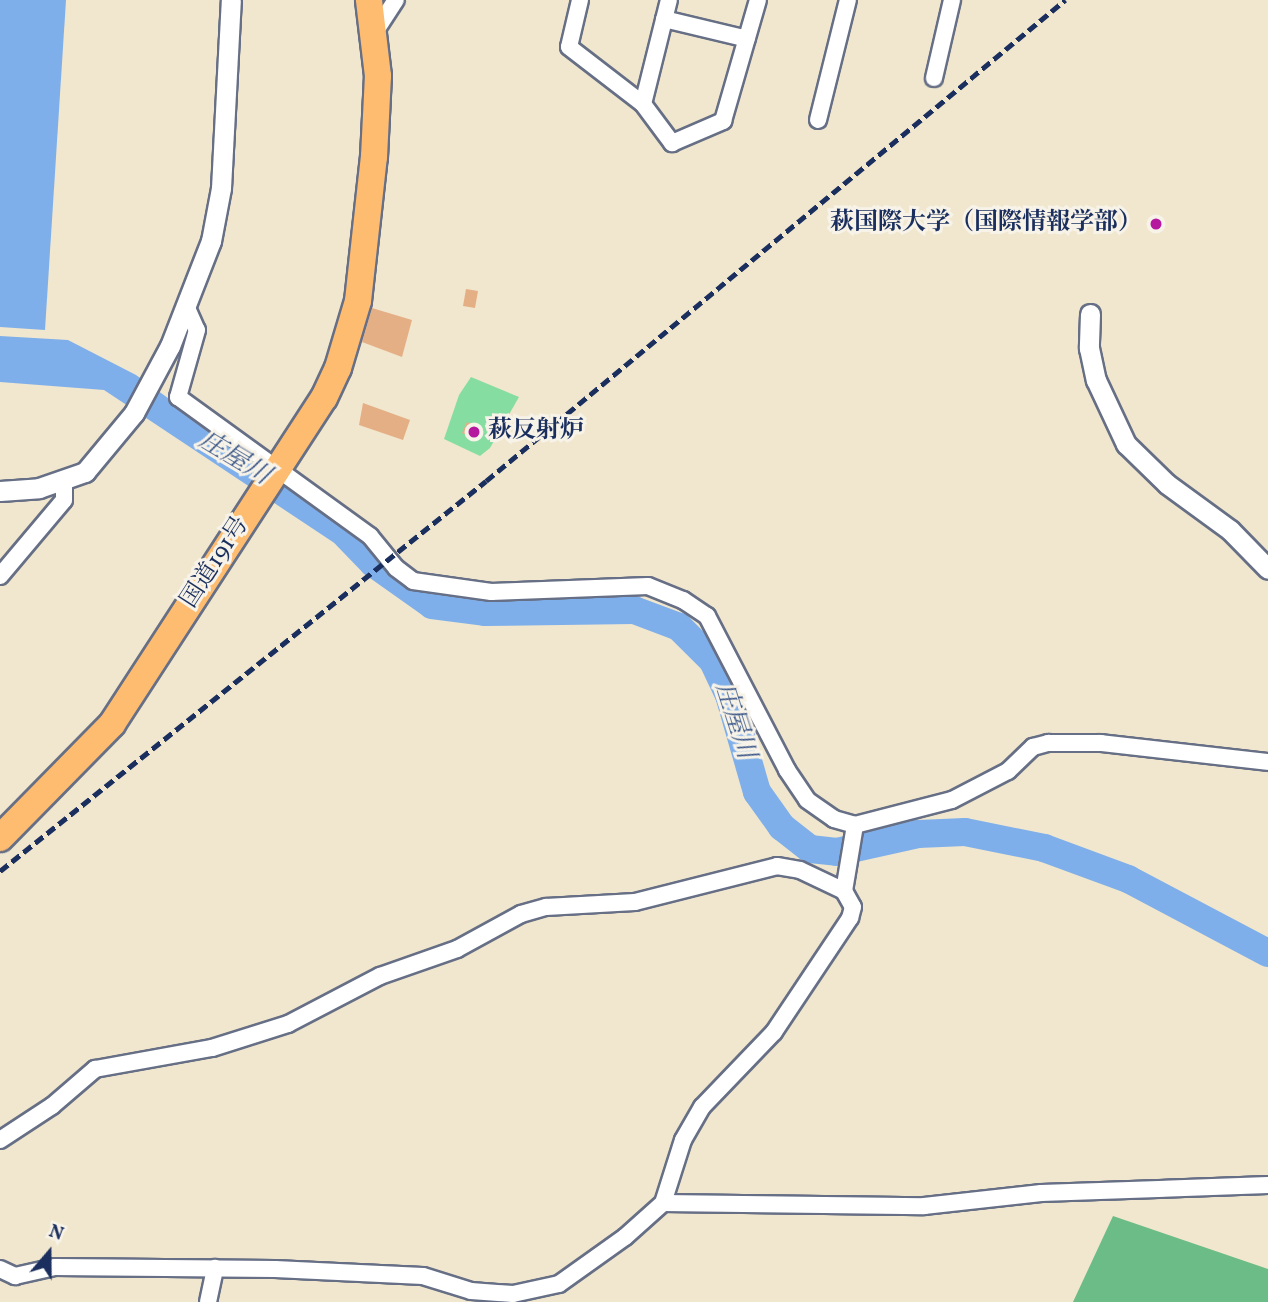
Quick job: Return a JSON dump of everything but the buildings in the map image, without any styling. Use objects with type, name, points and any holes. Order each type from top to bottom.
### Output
[{"type":"highway","name":"国道191号","points":[[0,838],[112,724],[324,398],[351,334],[358,301],[374,157],[375,32],[369,0]]},
{"type":"street","points":[[0,491],[64,482],[100,458],[134,413],[187,308],[211,241],[221,188],[231,0]]},
{"type":"street","points":[[375,32],[396,0]]},
{"type":"street","points":[[580,0],[569,47],[643,104],[672,143],[723,121],[758,0]]},
{"type":"street","points":[[643,104],[669,0]]},
{"type":"street","points":[[818,120],[848,0]]},
{"type":"street","points":[[934,78],[952,0]]},
{"type":"street","points":[[664,19],[747,39]]},
{"type":"street","points":[[187,308],[198,330],[178,397],[370,536],[396,568],[412,581],[491,592],[648,586],[682,600],[707,616],[722,640],[787,770],[807,800],[834,819],[855,825],[952,800],[1008,771],[1033,747],[1048,743],[1101,743],[1268,762]]},
{"type":"street","points":[[1090,314],[1089,348],[1096,380],[1126,444],[1167,484],[1230,530],[1268,569]]},
{"type":"street","points":[[0,576],[64,500],[64,482]]},
{"type":"street","points":[[844,891],[855,825]]},
{"type":"street","points":[[0,1140],[52,1106],[95,1069],[212,1048],[288,1024],[380,976],[457,949],[521,914],[546,907],[635,902],[777,866],[800,870],[844,891],[853,907],[849,918],[760,1049],[702,1107],[683,1140],[663,1203],[625,1237],[559,1284],[533,1292],[471,1291],[422,1276],[215,1268],[55,1267],[15,1276],[0,1269]]},
{"type":"street","points":[[663,1203],[924,1206],[1041,1193],[1268,1185]]},
{"type":"street","points":[[208,1302],[215,1268]]},
{"type":"green space","points":[[471,377],[519,397],[490,448],[480,456],[444,439],[459,395]]},
{"type":"green space","points":[[1113,1216],[1268,1269],[1268,1302],[1073,1302]]},
{"type":"water","points":[[0,0],[66,0],[45,330],[0,327]]},
{"type":"water","points":[[0,336],[68,340],[136,375],[308,499],[375,558],[369,566],[104,390],[0,382]]},
{"type":"waterway","name":"庄屋川","points":[[346,535],[373,563],[432,605],[485,612],[634,610],[679,627],[713,661],[729,695],[757,792],[782,827],[810,849],[837,852],[918,834],[965,832],[1044,848],[1128,879],[1268,953]]},
{"type":"railway","points":[[0,871],[486,481],[1065,0]]},
{"type":"place","name":"萩国際大学（国際情報学部）","points":[[1156,224]]},
{"type":"place","name":"萩反射炉","points":[[474,432]]}]
